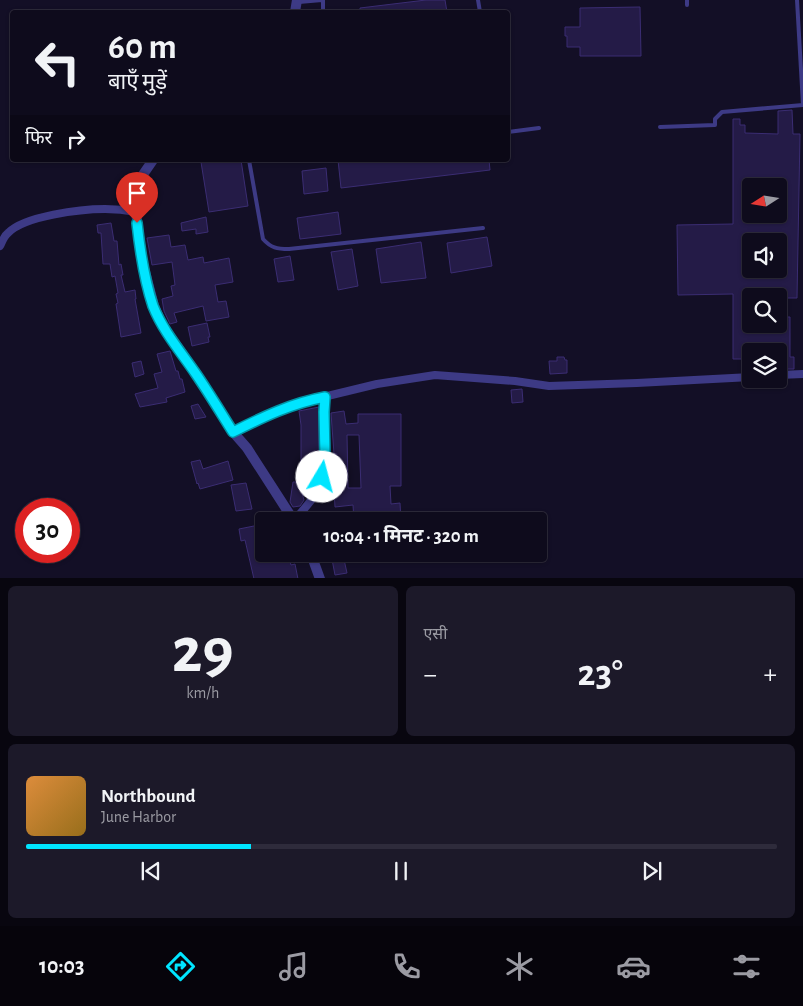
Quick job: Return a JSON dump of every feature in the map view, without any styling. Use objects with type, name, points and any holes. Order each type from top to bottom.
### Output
[{"type":"street","points":[[152,162],[142,176],[136,194],[136,212],[142,260],[154,306],[163,326],[196,373],[233,432],[247,448],[288,512]]},
{"type":"street","points":[[0,246],[6,234],[16,226],[34,219],[104,209],[136,212]]},
{"type":"street","points":[[787,375],[803,374]]},
{"type":"street","points":[[233,432],[274,412],[311,400],[377,384],[436,375],[516,381],[549,386],[742,377]]},
{"type":"street","points":[[301,512],[318,489],[322,477],[325,455],[325,397]]},
{"type":"street","points":[[314,562],[320,578]]},
{"type":"lane","points":[[296,5],[322,0]]},
{"type":"lane","points":[[660,127],[715,125],[715,119],[722,112],[803,105],[797,0]]},
{"type":"lane","points":[[510,132],[539,128]]},
{"type":"lane","points":[[249,162],[263,239],[269,246],[279,249],[482,228]]},
{"type":"building","points":[[426,0],[445,0],[447,10],[360,10],[360,8]]},
{"type":"building","points":[[640,7],[641,56],[580,56],[580,47],[567,47],[565,27],[580,27],[580,8]]},
{"type":"building","points":[[792,110],[793,134],[800,134],[797,298],[787,298],[787,288],[742,288],[742,333],[787,333],[787,317],[790,317],[790,357],[794,357],[794,369],[787,369],[787,343],[742,343],[742,359],[733,359],[733,294],[678,295],[677,225],[733,224],[733,119],[740,119],[740,125],[745,125],[745,133],[778,134],[778,111]]},
{"type":"building","points":[[201,162],[241,162],[248,206],[209,212]]},
{"type":"building","points":[[338,162],[489,162],[490,170],[341,188]]},
{"type":"building","points":[[326,168],[328,191],[304,194],[302,171]]},
{"type":"building","points":[[338,212],[341,234],[300,239],[297,218]]},
{"type":"building","points":[[206,217],[208,232],[196,234],[196,229],[182,231],[181,223]]},
{"type":"building","points":[[111,223],[114,241],[117,241],[119,265],[121,264],[123,275],[121,275],[125,292],[135,290],[141,333],[121,337],[116,304],[118,303],[116,294],[118,293],[115,276],[112,277],[110,264],[103,264],[101,233],[98,233],[97,225]]},
{"type":"building","points":[[169,235],[171,247],[185,245],[188,260],[203,257],[204,263],[229,258],[233,282],[215,285],[218,302],[226,301],[229,317],[206,321],[203,306],[174,313],[177,322],[170,324],[164,311],[162,299],[173,296],[171,286],[175,285],[172,262],[152,265],[147,238]]},
{"type":"building","points":[[487,237],[492,266],[451,273],[447,243]]},
{"type":"building","points":[[421,242],[426,278],[381,283],[376,249]]},
{"type":"building","points":[[352,249],[358,286],[338,290],[331,252]]},
{"type":"building","points":[[290,256],[294,280],[278,282],[274,259]]},
{"type":"building","points":[[207,323],[210,337],[208,337],[209,342],[192,346],[188,327]]},
{"type":"building","points":[[170,351],[176,371],[178,371],[180,379],[182,379],[185,392],[166,398],[167,402],[140,407],[135,394],[158,388],[154,374],[162,372],[157,354]]},
{"type":"building","points":[[557,357],[564,357],[567,360],[567,373],[550,374],[549,361],[557,361]]},
{"type":"building","points":[[141,361],[144,374],[135,377],[132,363]]},
{"type":"building","points":[[522,389],[523,402],[512,403],[511,390]]},
{"type":"building","points":[[198,404],[206,417],[195,419],[191,406]]},
{"type":"building","points":[[319,407],[319,454],[317,453],[316,460],[314,460],[312,478],[310,478],[311,488],[306,488],[306,493],[302,493],[304,500],[300,506],[293,507],[290,502],[293,482],[300,482],[299,478],[301,478],[301,425],[299,411]]},
{"type":"building","points":[[344,411],[346,424],[358,423],[358,414],[401,414],[401,486],[390,486],[391,504],[400,503],[400,512],[353,512],[353,505],[335,507],[333,475],[337,475],[337,454],[334,454],[331,413]],"holes":[[[347,435],[359,435],[361,488],[348,488]]]},
{"type":"building","points":[[200,460],[203,469],[228,461],[233,480],[200,489],[191,462]]},
{"type":"building","points":[[246,483],[252,509],[236,511],[231,485]]},
{"type":"building","points":[[255,526],[255,562],[290,562],[291,565],[295,564],[298,578],[254,578],[245,540],[241,541],[239,529]]},
{"type":"building","points":[[333,562],[345,562],[347,573],[335,575]]},
{"type":"route","points":[[137,223],[142,260],[158,316],[233,432],[274,412],[325,397],[325,455],[322,477]]}]
